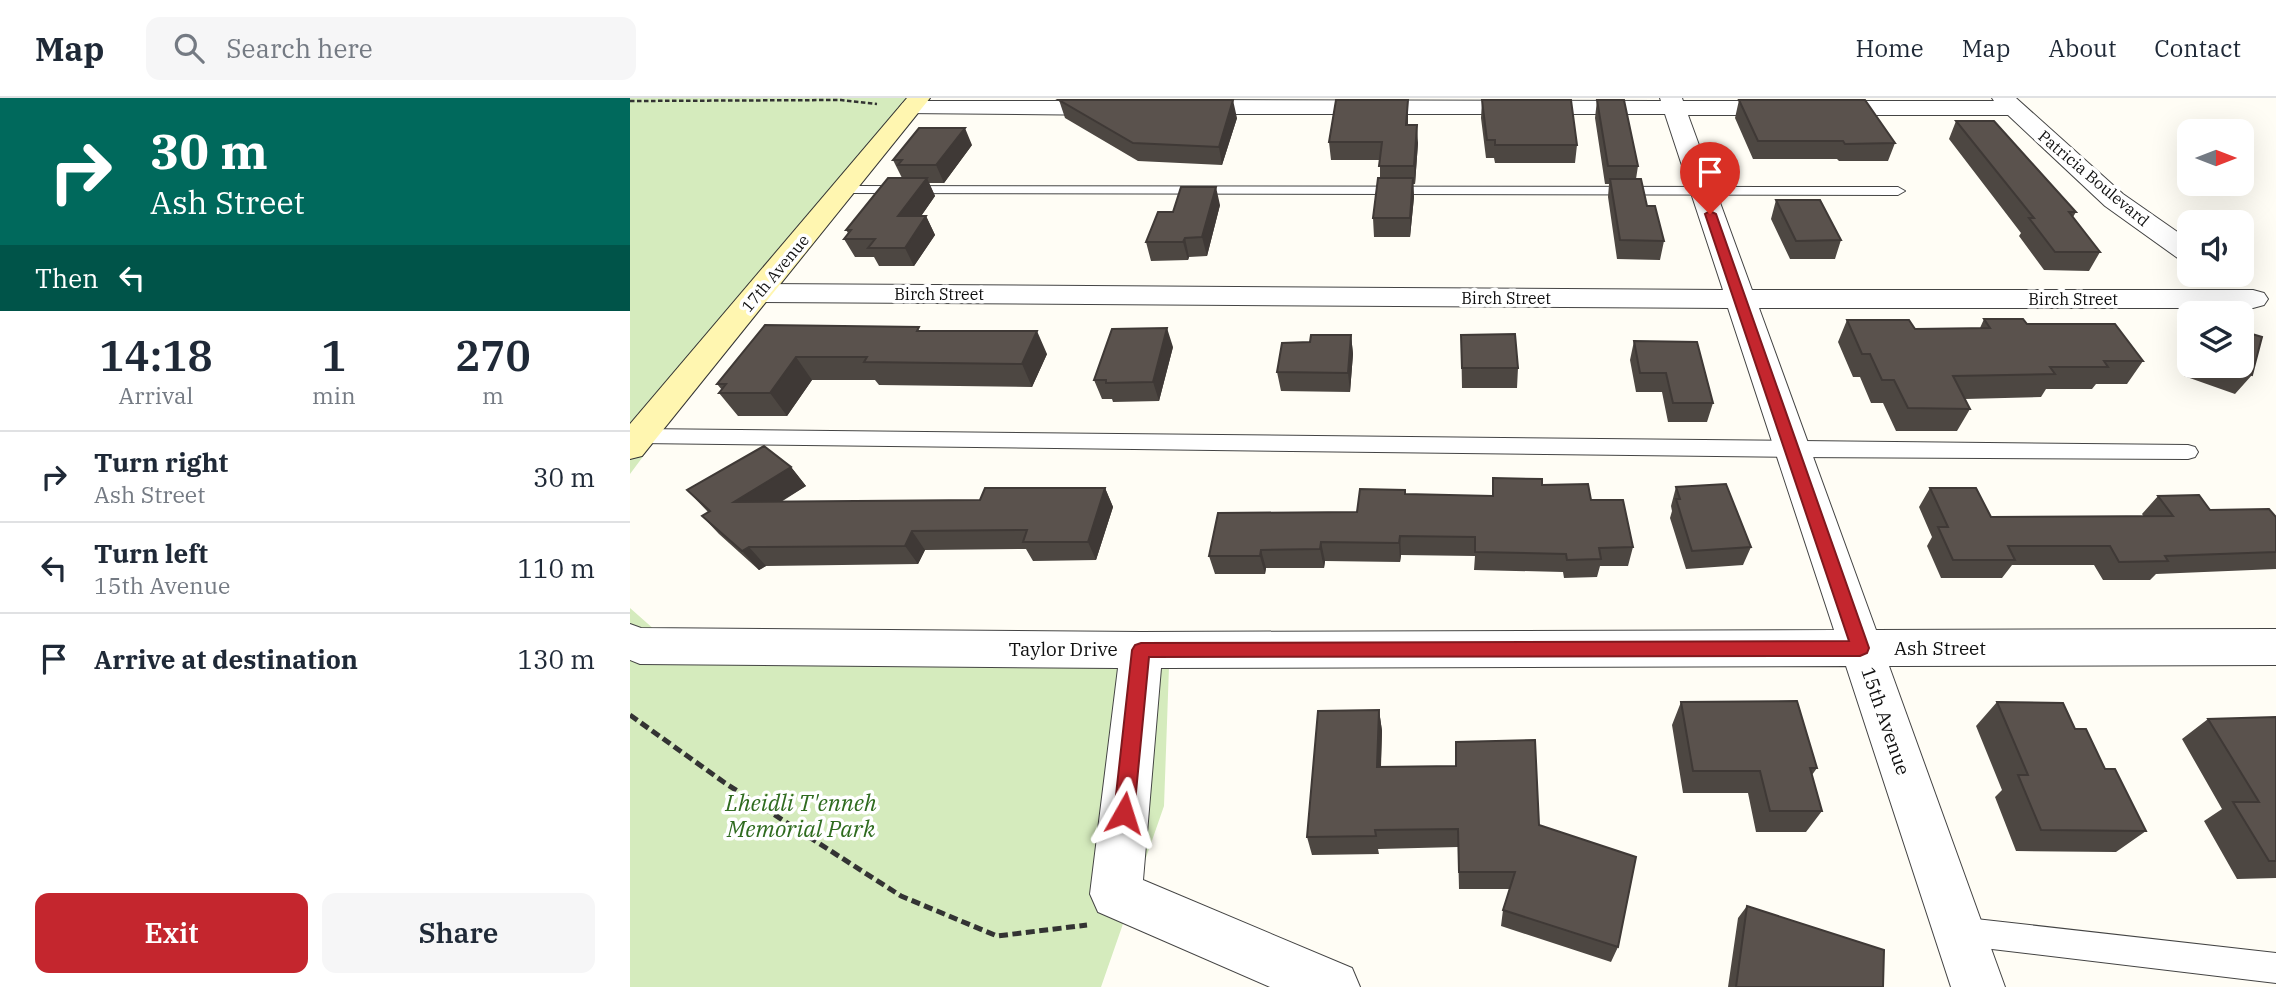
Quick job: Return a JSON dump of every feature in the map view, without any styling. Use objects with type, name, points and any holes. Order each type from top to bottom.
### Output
[{"type":"street","points":[[1161,107],[1673,102],[2006,103]]},
{"type":"street","name":"15th Avenue","points":[[1673,102],[1978,987]]},
{"type":"street","points":[[915,103],[1133,108]]},
{"type":"street","name":"17th Avenue","points":[[635,441],[915,103]]},
{"type":"street","name":"Patricia Boulevard","points":[[2006,103],[2114,200],[2177,245]]},
{"type":"street","points":[[2237,287],[2265,307]]},
{"type":"street","name":"Birch Street","points":[[758,293],[1741,299],[2265,307]]},
{"type":"street","name":"Taylor Drive","points":[[630,642],[639,646],[1141,650],[1116,894],[1126,899]]},
{"type":"street","name":"Ash Street","points":[[1141,650],[2276,647]]},
{"type":"street","points":[[1126,899],[1333,987]]},
{"type":"lane","points":[[843,190],[1703,193],[1898,191]]},
{"type":"lane","points":[[635,441],[2188,452]]},
{"type":"lane","points":[[1958,931],[2276,968]]},
{"type":"path","points":[[630,101],[841,100],[915,103]]},
{"type":"path","points":[[630,715],[725,783],[901,896],[997,936],[1102,923],[1126,899]]},
{"type":"green space","points":[[630,98],[924,98],[756,305],[630,474]]},
{"type":"green space","name":"Lheidli T'enneh Memorial Park","points":[[630,608],[664,638],[1169,667],[1164,806],[1101,987],[630,987]]},
{"type":"building","points":[[1059,100],[1233,100],[1219,147],[1133,143]]},
{"type":"building","points":[[1336,100],[1408,100],[1406,125],[1417,125],[1414,166],[1379,166],[1382,142],[1329,142]]},
{"type":"building","points":[[1482,100],[1571,100],[1577,145],[1495,145],[1495,140],[1487,140]]},
{"type":"building","points":[[1597,100],[1624,100],[1638,166],[1608,166]]},
{"type":"building","points":[[1739,100],[1865,100],[1895,143],[1758,141]]},
{"type":"building","points":[[1956,121],[1994,121],[2076,212],[2069,212],[2100,252],[2055,252],[2029,218],[2034,218]]},
{"type":"building","points":[[919,128],[965,128],[936,165],[898,165],[902,160],[893,160]]},
{"type":"building","points":[[888,178],[927,178],[898,216],[926,216],[905,248],[868,248],[875,239],[844,239],[851,230],[846,230]]},
{"type":"building","points":[[1378,178],[1413,178],[1410,218],[1373,218]]},
{"type":"building","points":[[1610,179],[1641,179],[1647,206],[1655,206],[1664,241],[1620,240]]},
{"type":"building","points":[[1181,187],[1216,187],[1202,237],[1185,238],[1183,242],[1146,242],[1158,212],[1173,212]]},
{"type":"building","points":[[1776,200],[1820,200],[1841,240],[1796,241]]},
{"type":"building","points":[[1984,319],[2023,319],[2027,324],[2115,324],[2143,361],[2104,361],[2108,367],[2050,367],[2055,374],[1953,376],[1970,409],[1908,408],[1894,380],[1882,380],[1870,354],[1862,354],[1847,320],[1909,320],[1915,329],[1990,328]]},
{"type":"building","points":[[765,325],[919,327],[917,331],[1037,331],[1022,364],[864,362],[867,357],[796,357],[770,393],[719,393],[726,384],[717,384]]},
{"type":"building","points":[[1167,328],[1153,382],[1106,383],[1106,380],[1094,380],[1112,329]]},
{"type":"building","points":[[1515,334],[1518,368],[1462,368],[1461,335]]},
{"type":"building","points":[[1311,335],[1351,335],[1348,373],[1277,372],[1282,343],[1310,342]]},
{"type":"building","points":[[2254,335],[2262,337],[2254,367]]},
{"type":"building","points":[[1634,341],[1697,342],[1713,403],[1673,403],[1666,373],[1640,373]]},
{"type":"building","points":[[764,446],[791,467],[734,502],[980,500],[985,488],[1105,488],[1088,542],[1023,542],[1027,530],[912,531],[905,546],[749,547],[742,551],[702,516],[710,511],[687,490]]},
{"type":"building","points":[[1493,478],[1542,479],[1542,485],[1588,484],[1591,500],[1623,500],[1633,547],[1599,548],[1601,559],[1567,560],[1566,554],[1475,552],[1475,537],[1400,536],[1399,543],[1321,542],[1320,549],[1261,550],[1260,556],[1209,556],[1218,513],[1357,512],[1360,489],[1405,490],[1405,494],[1493,496]]},
{"type":"building","points":[[1726,484],[1751,547],[1692,551],[1676,499],[1680,499],[1676,487]]},
{"type":"building","points":[[1930,488],[1976,488],[1991,517],[2173,516],[2158,496],[2199,495],[2210,510],[2269,509],[2276,517],[2276,552],[2165,556],[2168,561],[2119,562],[2110,546],[2008,546],[2015,560],[1953,560],[1938,527],[1948,527]]},
{"type":"building","points":[[1797,701],[1817,768],[1810,768],[1822,811],[1770,811],[1760,771],[1693,771],[1681,702]]},
{"type":"building","points":[[1997,702],[2063,703],[2075,729],[2086,729],[2105,769],[2115,769],[2146,831],[2041,830],[2018,775],[2028,775]]},
{"type":"building","points":[[1379,710],[1377,767],[1456,766],[1456,742],[1535,740],[1539,825],[1636,857],[1618,947],[1503,910],[1515,872],[1459,872],[1458,829],[1375,830],[1376,836],[1307,837],[1318,711]]},
{"type":"building","points":[[2276,717],[2276,861],[2269,861],[2233,802],[2259,802],[2208,719]]},
{"type":"building","points":[[1747,906],[1884,950],[1883,987],[1736,987]]},
{"type":"route","points":[[1124,813],[1141,650],[1860,648],[1710,214]]}]
